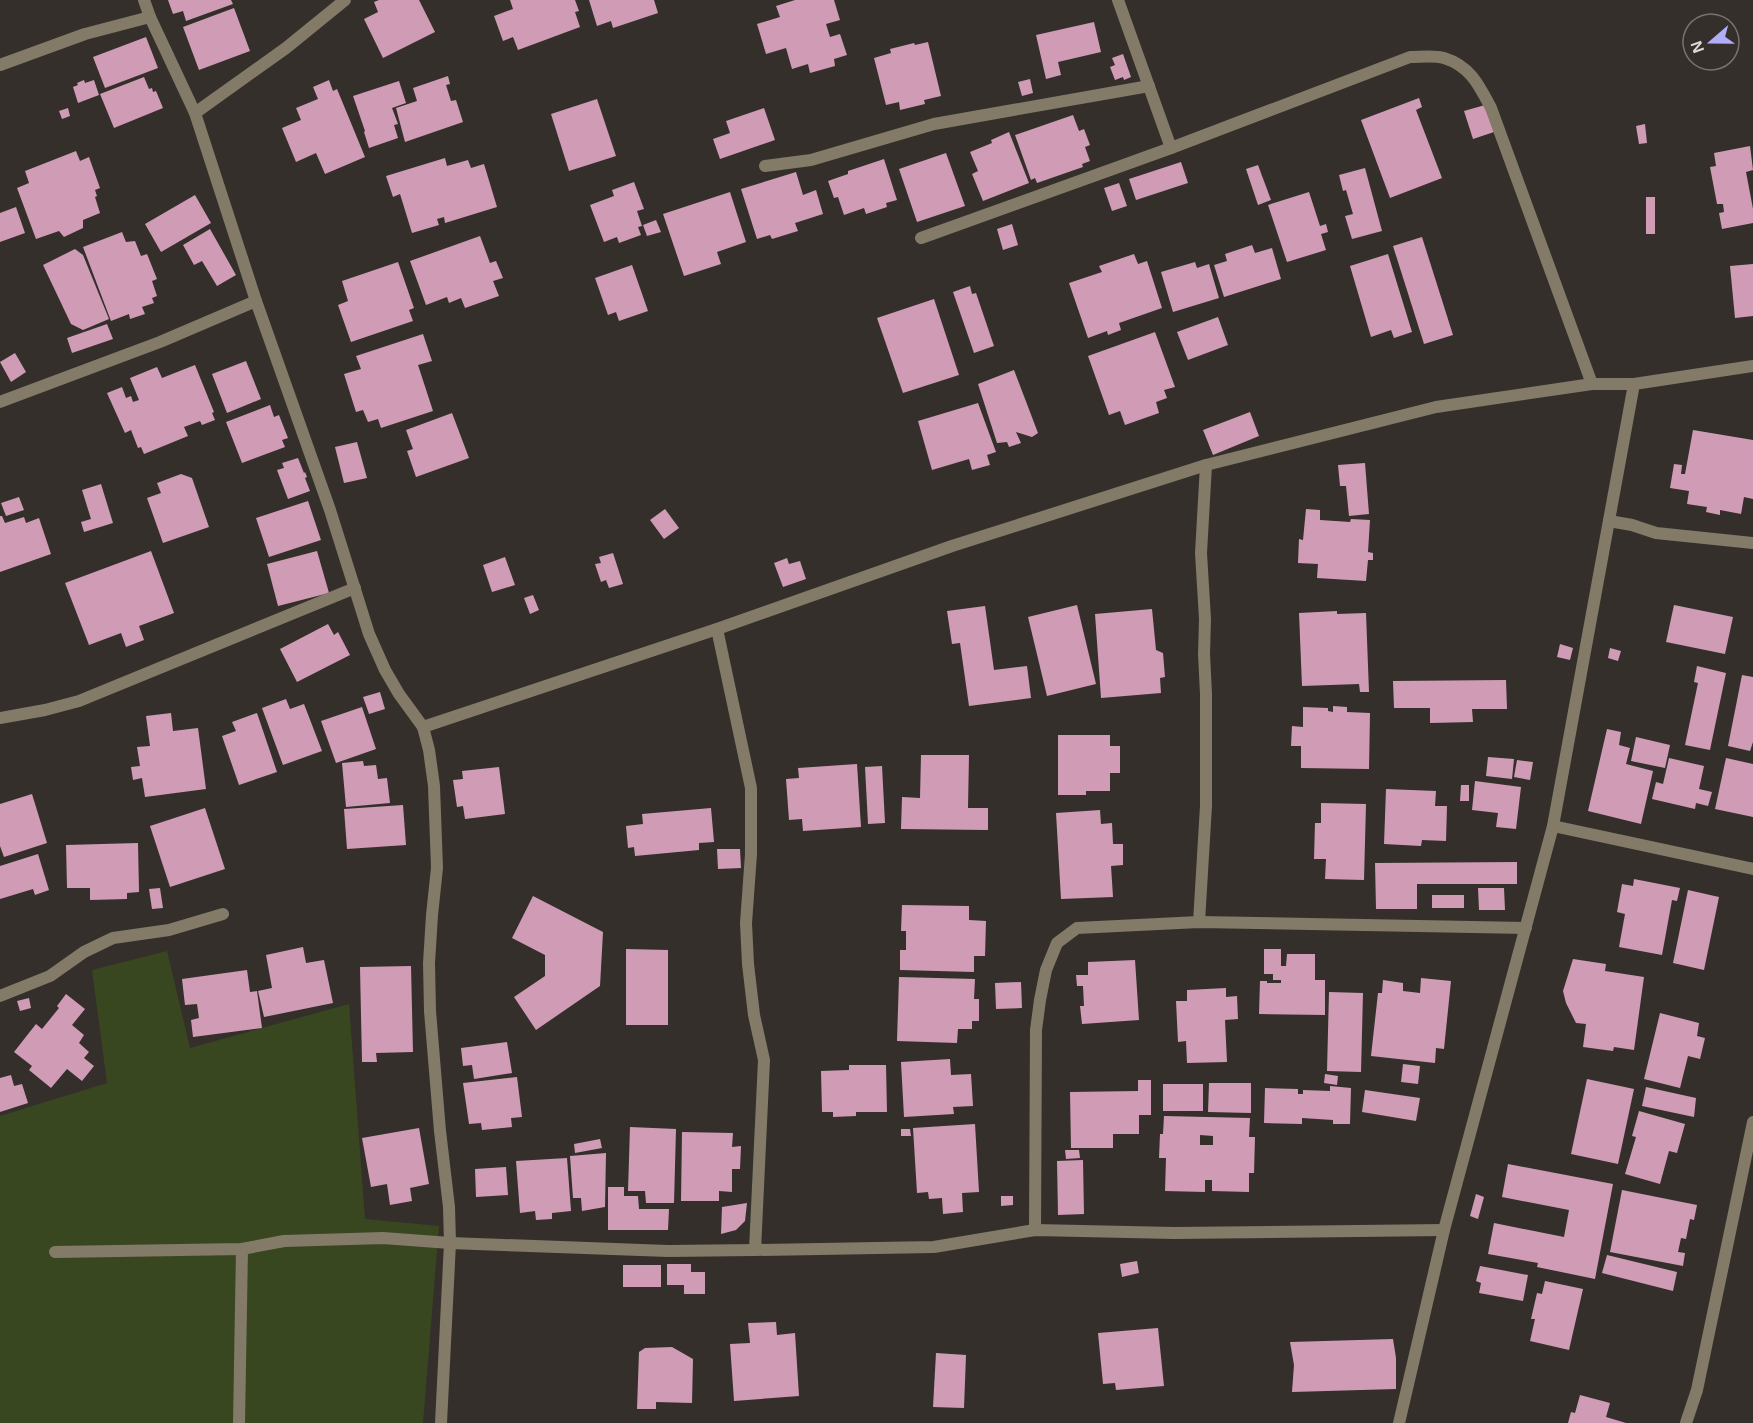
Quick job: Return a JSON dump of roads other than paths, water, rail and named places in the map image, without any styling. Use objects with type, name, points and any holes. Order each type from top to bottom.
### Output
[{"type":"street","points":[[144,0],[195,113],[256,301],[330,510],[369,634],[385,670],[423,727],[429,750],[434,786],[437,868],[430,934],[430,999],[440,1131],[449,1207],[450,1243],[441,1423]]},
{"type":"street","points":[[195,113],[286,48],[345,0]]},
{"type":"street","points":[[1118,0],[1171,148]]},
{"type":"street","points":[[0,65],[85,34],[150,17]]},
{"type":"street","points":[[921,238],[1171,148],[1410,57],[1442,57],[1463,67],[1476,80],[1491,108],[1592,384]]},
{"type":"street","points":[[765,166],[811,160],[934,124],[1149,86]]},
{"type":"street","points":[[0,402],[160,342],[256,301]]},
{"type":"street","points":[[423,727],[717,629],[952,546],[1206,465],[1436,407],[1592,384],[1634,384],[1753,366]]},
{"type":"street","points":[[1399,1423],[1444,1230],[1553,826],[1634,384]]},
{"type":"street","points":[[1198,922],[1206,806],[1205,619],[1202,553],[1206,465]]},
{"type":"street","points":[[1609,521],[1632,525],[1656,533],[1753,543]]},
{"type":"street","points":[[0,718],[45,710],[79,700],[355,588]]},
{"type":"street","points":[[717,629],[751,788],[747,954],[754,1015],[764,1060],[755,1250]]},
{"type":"street","points":[[1553,826],[1753,869]]},
{"type":"street","points":[[0,996],[50,976],[84,952],[113,938],[170,930],[223,914]]},
{"type":"street","points":[[1035,1230],[1036,1030],[1040,1000],[1046,970],[1058,943],[1077,928],[1198,922],[1526,928]]},
{"type":"street","points":[[1686,1423],[1697,1390],[1753,1122]]},
{"type":"street","points":[[56,1252],[242,1249],[284,1241],[383,1238],[450,1243],[668,1251],[755,1250],[934,1247],[1035,1230],[1174,1233],[1444,1230]]},
{"type":"street","points":[[239,1423],[242,1249]]}]
